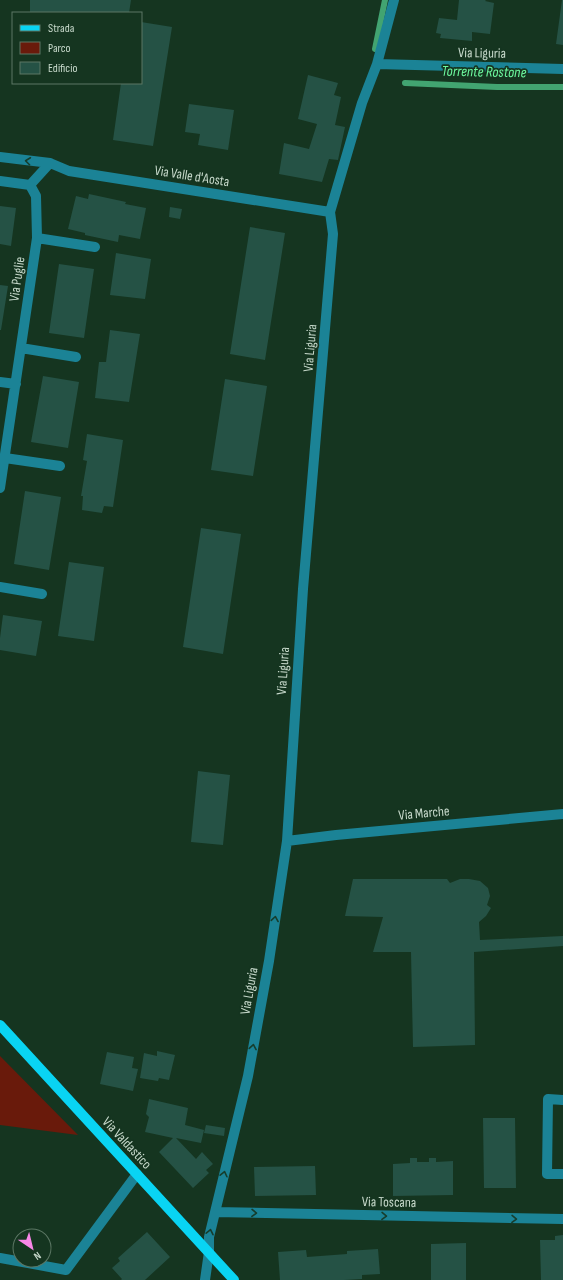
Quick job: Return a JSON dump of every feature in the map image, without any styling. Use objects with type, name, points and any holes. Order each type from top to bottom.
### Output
[{"type":"main road","name":"Via Valdastico","points":[[0,1025],[234,1280]]},
{"type":"street","name":"Via Liguria","points":[[205,1280],[209,1252],[209,1237],[248,1076],[269,961],[287,841],[303,591],[333,234],[330,212],[362,103],[377,64],[394,0]]},
{"type":"street","name":"Via Liguria","points":[[377,64],[563,69]]},
{"type":"street","name":"Via Valle d'Aosta","points":[[0,157],[50,163],[69,171],[330,212]]},
{"type":"street","points":[[0,181],[30,185],[50,163]]},
{"type":"street","name":"Via Puglie","points":[[0,488],[37,238],[36,196],[30,185]]},
{"type":"street","points":[[37,238],[95,247]]},
{"type":"street","points":[[21,348],[76,357]]},
{"type":"street","points":[[0,382],[16,384]]},
{"type":"street","points":[[5,458],[60,466]]},
{"type":"street","points":[[0,587],[42,594]]},
{"type":"street","name":"Via Marche","points":[[287,841],[336,835],[563,814]]},
{"type":"street","points":[[563,1100],[548,1099],[547,1174],[563,1174]]},
{"type":"street","points":[[0,1258],[66,1270],[136,1174]]},
{"type":"street","name":"Via Toscana","points":[[215,1212],[563,1219]]},
{"type":"green space","points":[[0,1056],[78,1135],[0,1125]]},
{"type":"building","points":[[30,0],[131,0],[129,12],[30,12]]},
{"type":"building","points":[[459,0],[486,0],[485,1],[494,3],[490,34],[472,32],[472,41],[440,38],[441,34],[436,33],[439,18],[457,20]]},
{"type":"building","points":[[563,0],[563,45],[556,44]]},
{"type":"building","points":[[142,22],[172,27],[153,146],[113,140],[121,84],[142,84]]},
{"type":"building","points":[[308,75],[338,83],[334,95],[341,97],[335,125],[345,127],[338,160],[329,159],[322,182],[279,174],[284,143],[309,149],[317,124],[298,119]]},
{"type":"building","points":[[189,104],[234,110],[228,150],[198,145],[200,134],[185,132]]},
{"type":"building","points":[[89,194],[146,208],[140,239],[119,235],[118,242],[85,235],[85,233],[68,229],[76,196],[88,199]]},
{"type":"building","points":[[0,206],[16,208],[11,246],[0,244]]},
{"type":"building","points":[[170,207],[182,209],[180,219],[169,217]]},
{"type":"building","points":[[250,227],[285,233],[265,360],[230,354]]},
{"type":"building","points":[[116,253],[151,259],[145,299],[110,295]]},
{"type":"building","points":[[59,264],[94,269],[84,338],[49,333]]},
{"type":"building","points":[[0,285],[8,286],[1,330],[0,330]]},
{"type":"building","points":[[110,330],[140,334],[129,402],[95,398],[99,362],[106,362]]},
{"type":"building","points":[[43,376],[79,382],[68,448],[31,442]]},
{"type":"building","points":[[225,379],[267,386],[253,476],[211,470]]},
{"type":"building","points":[[87,434],[123,440],[113,507],[104,506],[102,513],[82,510],[83,496],[81,496],[87,461],[83,460]]},
{"type":"building","points":[[25,491],[61,497],[49,570],[14,564]]},
{"type":"building","points":[[201,528],[241,534],[223,654],[183,647]]},
{"type":"building","points":[[69,562],[104,567],[94,641],[58,636]]},
{"type":"building","points":[[3,615],[42,621],[36,656],[0,650]]},
{"type":"building","points":[[198,771],[230,775],[223,845],[191,842]]},
{"type":"building","points":[[353,879],[447,879],[450,883],[460,879],[480,881],[488,888],[490,896],[487,905],[491,908],[486,916],[479,922],[480,940],[563,936],[563,946],[474,952],[475,1045],[413,1047],[411,952],[373,952],[383,917],[345,916]]},
{"type":"building","points":[[157,1051],[175,1055],[169,1080],[159,1078],[158,1081],[140,1078],[144,1053],[157,1056]]},
{"type":"building","points":[[107,1052],[134,1057],[132,1068],[138,1069],[133,1091],[100,1084]]},
{"type":"building","points":[[149,1099],[188,1108],[185,1125],[204,1130],[201,1143],[176,1138],[196,1159],[202,1152],[213,1164],[206,1170],[209,1173],[193,1188],[159,1152],[173,1138],[145,1132],[149,1117],[146,1114]]},
{"type":"building","points":[[483,1118],[515,1118],[516,1188],[484,1188]]},
{"type":"building","points":[[206,1125],[225,1128],[224,1136],[204,1133]]},
{"type":"building","points":[[410,1158],[417,1158],[417,1162],[429,1162],[429,1158],[436,1158],[436,1162],[453,1161],[453,1195],[393,1196],[393,1164],[410,1163]]},
{"type":"building","points":[[315,1166],[316,1195],[255,1196],[254,1167]]},
{"type":"building","points":[[147,1232],[170,1257],[145,1280],[121,1280],[122,1279],[112,1268],[120,1261],[118,1258]]},
{"type":"building","points":[[563,1235],[563,1280],[541,1280],[540,1240],[555,1240],[555,1236]]},
{"type":"building","points":[[466,1243],[466,1280],[431,1280],[431,1244]]},
{"type":"building","points":[[378,1249],[380,1274],[362,1275],[362,1279],[280,1280],[278,1252],[306,1250],[307,1257],[347,1254],[347,1251]]},
{"type":"waterway","name":"Torrente Rostone","points":[[375,49],[385,0]]},
{"type":"waterway","name":"Torrente Rostone","points":[[405,83],[497,87],[563,87]]}]
